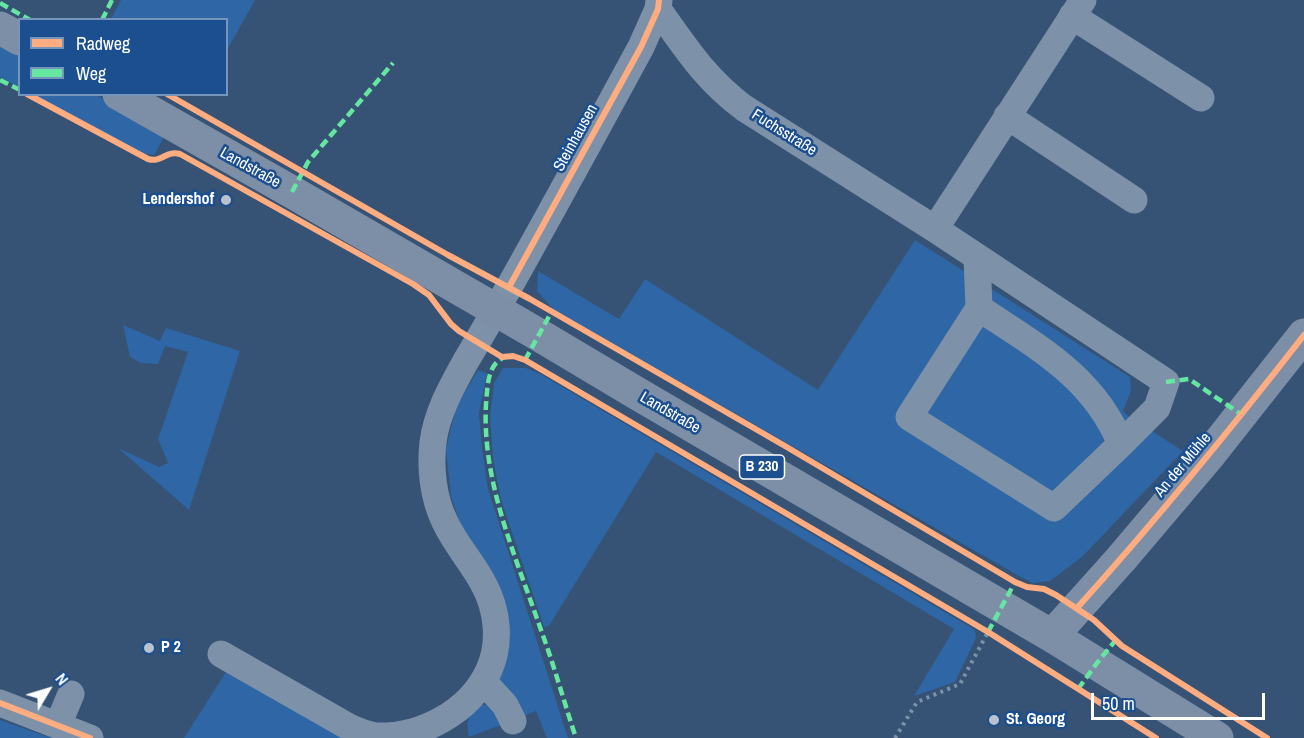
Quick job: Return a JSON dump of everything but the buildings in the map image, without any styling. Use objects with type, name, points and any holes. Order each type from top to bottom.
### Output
[{"type":"main road","points":[[0,28],[18,38]]},
{"type":"main road","name":"Landstraße","points":[[123,96],[496,310],[1052,636],[1217,738]]},
{"type":"main road","name":"An der Mühle","points":[[1052,636],[1203,462],[1304,335]]},
{"type":"street","name":"Fuchsstraße","points":[[659,4],[696,63],[728,96],[935,229],[1166,382],[1157,408],[1121,444]]},
{"type":"street","name":"Steinhausen","points":[[221,654],[362,733],[377,736],[407,734],[429,728],[457,727],[470,699],[492,663],[496,644],[494,614],[483,583],[451,535],[438,503],[433,481],[432,460],[436,428],[448,394],[641,47],[659,4]]},
{"type":"street","points":[[935,229],[1078,8],[1202,98]]},
{"type":"street","points":[[1007,116],[1134,200]]},
{"type":"street","points":[[977,258],[979,308],[909,417],[1054,508],[1121,444],[1100,404],[1077,378],[979,308]]},
{"type":"street","points":[[483,681],[505,705],[513,721]]},
{"type":"street","points":[[58,725],[71,694]]},
{"type":"street","points":[[0,703],[90,738]]},
{"type":"path","points":[[895,738],[917,702],[960,684],[988,632]]},
{"type":"shaded area","points":[[121,0],[255,0],[228,48],[228,18],[112,18]]},
{"type":"shaded area","points":[[0,42],[18,52],[18,86],[0,77]]},
{"type":"shaded area","points":[[35,96],[98,96],[160,130],[163,139],[154,155],[144,154]]},
{"type":"shaded area","points":[[915,240],[1130,377],[1131,391],[1123,411],[1183,451],[1083,556],[1050,581],[1033,583],[1019,576],[553,309],[537,291],[538,271],[619,319],[645,279],[818,390]]},
{"type":"shaded area","points":[[123,325],[160,341],[166,328],[240,351],[189,510],[118,448],[159,467],[168,463],[158,439],[188,352],[165,346],[158,364],[141,363],[130,357]]},
{"type":"shaded area","points":[[503,368],[526,368],[542,375],[975,630],[976,638],[955,682],[914,696],[954,629],[656,452],[549,626],[544,627],[501,500],[493,458],[490,416],[494,383]]},
{"type":"shaded area","points":[[478,370],[487,373],[479,413],[488,489],[568,738],[547,738],[536,711],[519,718],[498,683],[462,528],[451,497],[446,449],[456,407]]},
{"type":"shaded area","points":[[226,672],[353,738],[184,738]]},
{"type":"shaded area","points":[[480,705],[487,705],[493,710],[501,725],[469,737],[469,719],[472,712]]},
{"type":"shaded area","points":[[0,720],[51,738],[0,738]]},
{"type":"marked path","points":[[103,18],[112,0]]},
{"type":"marked path","points":[[0,3],[26,18]]},
{"type":"marked path","points":[[292,192],[308,162],[393,63]]},
{"type":"marked path","points":[[0,80],[18,89]]},
{"type":"marked path","points":[[525,360],[552,311]]},
{"type":"marked path","points":[[508,356],[494,365],[487,387],[486,423],[493,483],[510,543],[576,738]]},
{"type":"marked path","points":[[1166,382],[1189,379],[1242,415]]},
{"type":"marked path","points":[[988,632],[1015,582]]},
{"type":"marked path","points":[[1078,689],[1115,641]]},
{"type":"cycle path","points":[[509,287],[641,47],[658,9],[659,0]]},
{"type":"cycle path","points":[[31,96],[148,159],[180,154],[413,284],[429,295],[459,331],[502,357],[513,356],[525,360],[988,632],[1156,738]]},
{"type":"cycle path","points":[[170,96],[448,255],[530,299],[1015,582],[1027,587],[1044,589],[1056,595],[1094,620],[1122,646],[1267,738]]},
{"type":"cycle path","points":[[1077,608],[1193,474],[1304,335]]},
{"type":"cycle path","points":[[0,703],[90,738]]},
{"type":"place","name":"Lendershof","points":[[226,200]]},
{"type":"place","name":"P 2","points":[[149,648]]},
{"type":"place","name":"St. Georg","points":[[994,720]]}]
